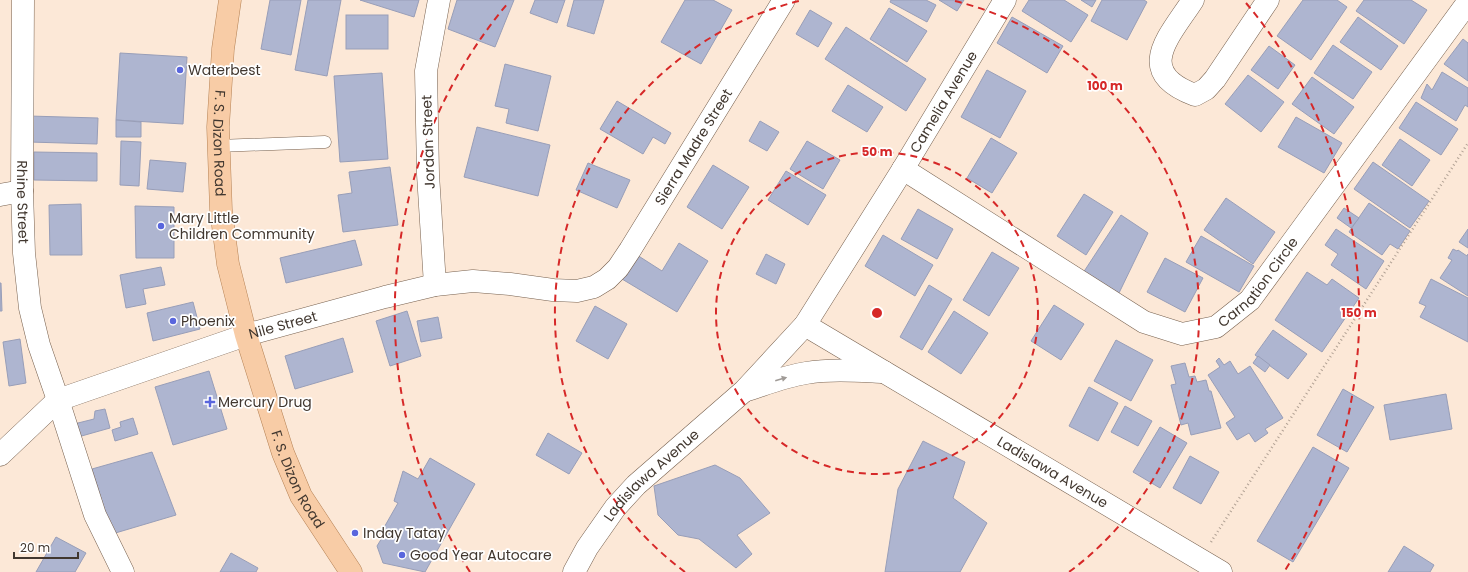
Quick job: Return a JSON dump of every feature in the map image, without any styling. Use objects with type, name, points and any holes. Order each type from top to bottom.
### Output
[{"type":"main road","name":"F. S. Dizon Road","points":[[230,0],[223,49],[218,127],[221,210],[228,264],[246,335],[283,453],[301,496],[351,572]]},
{"type":"street","name":"Rhine Street","points":[[23,0],[22,191],[24,253],[30,308],[39,345],[95,515],[123,572]]},
{"type":"street","name":"Jordan Street","points":[[435,285],[428,174],[426,71],[439,0]]},
{"type":"street","name":"Sierra Madre Street","points":[[594,287],[607,279],[618,268],[630,250],[784,0]]},
{"type":"street","name":"Camelia Avenue","points":[[805,325],[903,169],[1005,0]]},
{"type":"street","points":[[1187,2],[1163,46],[1160,66],[1166,78],[1181,90],[1195,95],[1206,89],[1215,79],[1268,0]]},
{"type":"street","name":"Carnation Circle","points":[[903,169],[1144,322],[1182,334],[1216,327],[1250,300],[1468,2]]},
{"type":"street","points":[[0,195],[22,191]]},
{"type":"street","name":"Nile Street","points":[[0,455],[58,400],[246,335],[435,285],[473,282],[577,291],[594,287]]},
{"type":"street","name":"Ladislawa Avenue","points":[[574,572],[587,548],[615,508],[631,491],[744,391],[805,325],[1221,572]]},
{"type":"street","name":"Ladislawa Avenue","points":[[744,391],[781,379],[806,373],[839,371],[885,372]]},
{"type":"lane","points":[[218,146],[325,142]]},
{"type":"path","points":[[1199,559],[1468,143]]},
{"type":"building","points":[[270,0],[301,0],[291,55],[261,49]]},
{"type":"building","points":[[308,0],[341,0],[327,76],[295,70]]},
{"type":"building","points":[[360,0],[419,0],[414,17]]},
{"type":"building","points":[[457,0],[514,0],[495,47],[448,29]]},
{"type":"building","points":[[535,0],[565,0],[557,23],[530,13]]},
{"type":"building","points":[[574,0],[604,0],[594,34],[567,26]]},
{"type":"building","points":[[685,0],[713,0],[732,10],[701,64],[661,42]]},
{"type":"building","points":[[891,0],[926,0],[936,5],[927,22],[890,2]]},
{"type":"building","points":[[939,0],[964,0],[957,11]]},
{"type":"building","points":[[1029,0],[1064,0],[1088,15],[1071,42],[1022,11]]},
{"type":"building","points":[[1081,0],[1096,0],[1092,7]]},
{"type":"building","points":[[1102,0],[1144,0],[1147,2],[1127,40],[1091,21]]},
{"type":"building","points":[[1303,0],[1337,0],[1347,7],[1311,60],[1277,36]]},
{"type":"building","points":[[1364,0],[1411,0],[1427,10],[1404,44],[1356,11]]},
{"type":"building","points":[[889,8],[927,31],[907,62],[870,39]]},
{"type":"building","points":[[810,10],[832,23],[818,47],[796,34]]},
{"type":"building","points":[[346,15],[388,15],[388,49],[346,49]]},
{"type":"building","points":[[1012,17],[1063,46],[1047,73],[997,43]]},
{"type":"building","points":[[1358,17],[1398,46],[1381,70],[1340,42]]},
{"type":"building","points":[[846,27],[926,79],[906,111],[825,59]]},
{"type":"building","points":[[1463,39],[1468,43],[1468,81],[1444,64]]},
{"type":"building","points":[[1333,45],[1372,72],[1353,99],[1314,73]]},
{"type":"building","points":[[1269,46],[1295,65],[1278,89],[1251,70]]},
{"type":"building","points":[[120,53],[187,57],[183,124],[116,120]]},
{"type":"building","points":[[505,64],[551,76],[538,131],[506,123],[509,109],[495,106]]},
{"type":"building","points":[[987,70],[1026,91],[1000,138],[961,117]]},
{"type":"building","points":[[1442,72],[1468,88],[1468,107],[1465,105],[1456,121],[1421,98],[1427,84],[1432,90]]},
{"type":"building","points":[[382,73],[388,159],[340,162],[334,76]]},
{"type":"building","points":[[1248,75],[1284,102],[1261,132],[1225,104]]},
{"type":"building","points":[[1312,77],[1354,107],[1334,134],[1292,104]]},
{"type":"building","points":[[848,85],[883,107],[867,132],[832,111]]},
{"type":"building","points":[[617,101],[671,133],[665,144],[653,137],[643,154],[600,129]]},
{"type":"building","points":[[1416,102],[1458,129],[1441,155],[1399,128]]},
{"type":"building","points":[[29,116],[98,118],[97,144],[29,142]]},
{"type":"building","points":[[1296,117],[1342,143],[1324,173],[1278,147]]},
{"type":"building","points":[[116,120],[141,122],[141,137],[116,137]]},
{"type":"building","points":[[760,121],[779,132],[767,151],[749,141]]},
{"type":"building","points":[[477,127],[550,145],[538,196],[464,177]]},
{"type":"building","points":[[991,138],[1017,153],[992,193],[967,178]]},
{"type":"building","points":[[1400,139],[1430,160],[1412,186],[1382,165]]},
{"type":"building","points":[[121,141],[141,142],[139,186],[120,185]]},
{"type":"building","points":[[807,141],[840,160],[823,189],[790,169]]},
{"type":"building","points":[[34,152],[97,153],[97,181],[34,180]]},
{"type":"building","points":[[150,160],[186,163],[183,192],[147,189]]},
{"type":"building","points":[[1373,162],[1429,201],[1410,228],[1354,189]]},
{"type":"building","points":[[588,163],[630,180],[617,208],[576,190]]},
{"type":"building","points":[[713,165],[749,187],[722,229],[687,207]]},
{"type":"building","points":[[390,167],[398,225],[343,232],[338,195],[352,193],[349,172]]},
{"type":"building","points":[[786,171],[826,195],[808,225],[768,200]]},
{"type":"building","points":[[1084,194],[1113,212],[1086,255],[1057,236]]},
{"type":"building","points":[[1226,198],[1275,232],[1253,264],[1204,230]]},
{"type":"building","points":[[1369,203],[1410,231],[1398,249],[1390,244],[1382,255],[1349,232]]},
{"type":"building","points":[[81,204],[82,255],[50,255],[49,205]]},
{"type":"building","points":[[135,206],[174,207],[174,258],[136,258]]},
{"type":"building","points":[[1344,208],[1359,218],[1351,228],[1337,218]]},
{"type":"building","points":[[918,209],[953,229],[937,259],[901,239]]},
{"type":"building","points":[[1121,215],[1148,233],[1119,293],[1083,273]]},
{"type":"building","points":[[1336,229],[1384,261],[1366,289],[1331,265],[1338,254],[1325,245]]},
{"type":"building","points":[[1468,229],[1468,248],[1459,242]]},
{"type":"building","points":[[883,235],[933,265],[915,296],[865,266]]},
{"type":"building","points":[[1201,236],[1254,266],[1239,292],[1186,262]]},
{"type":"building","points":[[355,240],[362,265],[286,283],[280,258]]},
{"type":"building","points":[[679,243],[708,261],[677,312],[622,279],[637,255],[662,271]]},
{"type":"building","points":[[1453,249],[1458,250],[1467,256],[1468,254],[1468,296],[1440,278],[1452,260],[1448,258]]},
{"type":"building","points":[[992,252],[1019,268],[989,316],[963,300]]},
{"type":"building","points":[[766,254],[785,264],[776,284],[756,274]]},
{"type":"building","points":[[1165,258],[1203,278],[1185,312],[1147,292]]},
{"type":"building","points":[[161,267],[165,285],[143,289],[146,304],[126,308],[120,275]]},
{"type":"building","points":[[1307,272],[1327,285],[1332,279],[1359,298],[1322,352],[1275,320]]},
{"type":"building","points":[[1431,279],[1468,298],[1468,342],[1420,317],[1426,306],[1419,303]]},
{"type":"building","points":[[1,283],[2,311],[0,311]]},
{"type":"building","points":[[929,285],[952,299],[922,350],[900,337]]},
{"type":"building","name":"Phoenix","points":[[193,302],[200,329],[153,341],[147,313]]},
{"type":"building","points":[[1054,305],[1084,324],[1061,360],[1031,341]]},
{"type":"building","points":[[595,306],[627,324],[608,359],[576,341]]},
{"type":"building","points":[[407,311],[421,356],[390,366],[376,321]]},
{"type":"building","points":[[954,311],[988,333],[961,374],[928,352]]},
{"type":"building","points":[[438,317],[442,338],[421,342],[417,321]]},
{"type":"building","points":[[1273,330],[1307,354],[1288,379],[1255,355]]},
{"type":"building","points":[[343,338],[353,372],[295,389],[285,356]]},
{"type":"building","points":[[20,339],[26,383],[9,386],[3,342]]},
{"type":"building","points":[[1116,340],[1153,360],[1131,401],[1094,381]]},
{"type":"building","points":[[1258,356],[1270,365],[1265,372],[1253,363]]},
{"type":"building","points":[[1219,358],[1224,365],[1230,361],[1238,374],[1250,366],[1283,418],[1265,429],[1268,433],[1255,442],[1249,433],[1237,440],[1226,423],[1235,417],[1208,375],[1220,367],[1216,361]]},
{"type":"building","points":[[1185,363],[1189,377],[1195,376],[1197,382],[1206,380],[1209,391],[1211,391],[1221,428],[1191,435],[1188,423],[1181,425],[1171,385],[1176,384],[1171,366]]},
{"type":"building","points":[[209,371],[227,429],[173,445],[155,387]]},
{"type":"building","points":[[1089,387],[1118,403],[1098,441],[1069,426]]},
{"type":"building","points":[[1343,389],[1374,407],[1347,452],[1317,435]]},
{"type":"building","points":[[1446,394],[1452,429],[1390,440],[1384,405]]},
{"type":"building","points":[[1125,406],[1152,421],[1138,446],[1111,432]]},
{"type":"building","points":[[105,409],[110,428],[78,437],[74,424],[94,419],[95,411]]},
{"type":"building","points":[[133,418],[138,434],[115,441],[112,430],[121,427],[120,422]]},
{"type":"building","points":[[1160,427],[1187,443],[1160,488],[1133,472]]},
{"type":"building","points":[[548,433],[582,453],[569,474],[536,455]]},
{"type":"building","points":[[923,441],[965,462],[953,498],[987,523],[960,572],[885,572],[898,489]]},
{"type":"building","points":[[1313,447],[1349,468],[1293,562],[1257,541]]},
{"type":"building","points":[[152,452],[176,515],[112,534],[92,469]]},
{"type":"building","points":[[1190,456],[1219,472],[1201,504],[1173,488]]},
{"type":"building","points":[[430,458],[475,484],[425,572],[383,563],[377,546],[385,533],[382,531],[398,503],[394,501],[403,471],[418,479]]},
{"type":"building","points":[[715,465],[740,478],[770,513],[737,535],[752,554],[736,568],[699,539],[678,535],[658,515],[654,486]]},
{"type":"building","points":[[56,537],[86,553],[75,572],[36,572]]},
{"type":"building","points":[[1404,546],[1434,565],[1430,572],[1388,572]]},
{"type":"building","points":[[231,553],[258,568],[256,572],[220,572]]},
{"type":"place","name":"Waterbest","points":[[180,70]]},
{"type":"place","name":"Mary Little Children Community","points":[[161,226]]},
{"type":"place","name":"Phoenix","points":[[173,321]]},
{"type":"place","name":"Mercury Drug","points":[[210,402]]},
{"type":"place","name":"Inday Tatay","points":[[355,533]]},
{"type":"place","name":"Good Year Autocare","points":[[402,555]]}]
